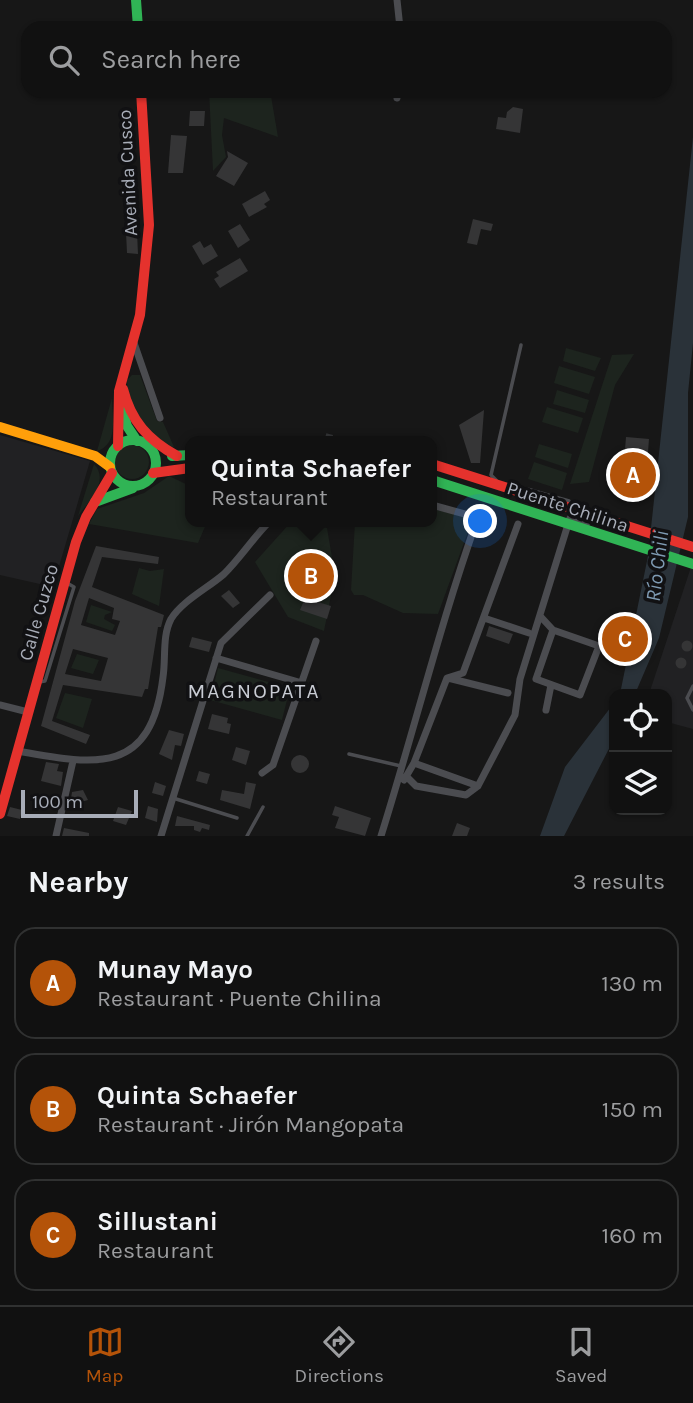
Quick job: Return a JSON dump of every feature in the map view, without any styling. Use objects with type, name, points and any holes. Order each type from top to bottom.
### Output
[{"type":"main road","points":[[136,0],[138,21]]},
{"type":"main road","name":"Avenida Cusco","points":[[116,448],[118,398],[134,344],[142,304],[149,225],[141,98]]},
{"type":"main road","name":"Avenida Cusco","points":[[125,372],[124,417],[137,441]]},
{"type":"main road","points":[[123,389],[129,411],[140,430],[156,444],[177,456]]},
{"type":"main road","points":[[0,427],[95,456],[125,485],[140,485]]},
{"type":"main road","points":[[95,456],[137,441],[149,447],[154,455],[153,473]]},
{"type":"main road","points":[[111,470],[116,448]]},
{"type":"main road","points":[[154,455],[185,455]]},
{"type":"main road","name":"Puente Chilina","points":[[437,466],[693,547]]},
{"type":"main road","points":[[94,502],[140,485],[153,473],[185,469]]},
{"type":"main road","name":"Calle Cuzco","points":[[0,814],[79,534],[111,470]]},
{"type":"main road","name":"Puente Chilina","points":[[437,482],[693,564]]},
{"type":"street","points":[[397,0],[399,21]]},
{"type":"street","points":[[134,344],[160,418]]},
{"type":"street","points":[[125,372],[143,370]]},
{"type":"street","points":[[381,836],[457,575],[477,520],[476,517],[437,506]]},
{"type":"street","points":[[408,778],[416,786],[466,794],[478,786],[515,715],[520,679],[570,518]]},
{"type":"street","points":[[447,678],[463,673],[518,524]]},
{"type":"street","points":[[18,751],[73,761],[114,758],[141,741],[149,729],[163,679],[166,630],[173,617],[222,575],[252,545],[265,527]]},
{"type":"street","points":[[161,836],[216,658],[226,635],[270,595]]},
{"type":"street","points":[[541,617],[553,630],[600,647],[582,694],[551,685],[536,677],[553,630]]},
{"type":"street","points":[[484,618],[529,633]]},
{"type":"street","points":[[262,773],[273,765],[316,641]]},
{"type":"street","points":[[216,658],[302,682]]},
{"type":"street","points":[[397,784],[408,778],[447,678]]},
{"type":"street","points":[[447,678],[508,693]]},
{"type":"street","points":[[546,710],[551,685]]},
{"type":"street","points":[[0,705],[28,712]]},
{"type":"street","points":[[56,836],[73,761]]},
{"type":"street","points":[[414,763],[478,786]]},
{"type":"lane","points":[[521,345],[491,477],[569,501],[570,518],[626,540]]},
{"type":"lane","points":[[693,686],[687,701],[693,710]]},
{"type":"lane","points":[[349,754],[403,767]]},
{"type":"lane","points":[[172,798],[237,818]]},
{"type":"lane","points":[[247,836],[263,807]]},
{"type":"shaded area","points":[[209,98],[271,98],[278,137],[224,118],[222,135],[226,157],[213,171]]},
{"type":"shaded area","points":[[566,348],[601,358],[595,371],[563,361]]},
{"type":"shaded area","points":[[634,354],[615,385],[589,482],[570,484],[612,355]]},
{"type":"shaded area","points":[[559,366],[595,377],[589,394],[554,383]]},
{"type":"shaded area","points":[[132,375],[140,375],[157,421],[163,422],[174,447],[153,439],[138,422],[128,390],[127,380]]},
{"type":"shaded area","points":[[557,390],[589,400],[585,413],[553,404]]},
{"type":"shaded area","points":[[112,398],[113,429],[109,442],[97,451]]},
{"type":"shaded area","points":[[547,407],[583,418],[578,433],[542,422]]},
{"type":"shaded area","points":[[0,435],[90,461],[53,587],[0,575]]},
{"type":"shaded area","points":[[539,444],[572,454],[568,468],[535,457]]},
{"type":"shaded area","points":[[132,445],[144,450],[149,462],[144,474],[132,479],[120,474],[115,462],[120,450]]},
{"type":"shaded area","points":[[534,462],[567,473],[562,490],[528,479]]},
{"type":"shaded area","points":[[94,464],[100,477],[99,484],[78,516]]},
{"type":"shaded area","points":[[169,476],[185,484],[185,527],[205,527],[198,543],[89,524],[97,509],[144,493]]},
{"type":"shaded area","points":[[437,510],[473,518],[438,614],[403,613],[363,595],[354,595],[351,590],[355,527],[437,527]]},
{"type":"shaded area","points":[[286,527],[327,528],[335,575],[324,631],[288,617],[255,562]]},
{"type":"shaded area","points":[[693,561],[693,729],[672,723],[672,689],[651,689]]},
{"type":"shaded area","points":[[139,568],[150,571],[164,569],[159,606],[132,594]]},
{"type":"shaded area","points":[[91,605],[112,612],[105,615],[104,619],[115,625],[112,631],[86,622]]},
{"type":"shaded area","points":[[77,654],[99,660],[93,674],[71,668]]},
{"type":"shaded area","points":[[218,668],[290,688],[282,720],[210,700]]},
{"type":"shaded area","points":[[65,693],[92,699],[83,728],[56,718]]},
{"type":"water","name":"Río Chili","points":[[693,137],[693,343],[688,393],[688,517],[659,638],[637,689],[621,689],[648,556]]},
{"type":"water","points":[[609,710],[609,749],[564,836],[540,836],[565,767]]},
{"type":"building","points":[[513,107],[523,109],[520,133],[496,129],[498,117],[506,118],[507,112]]},
{"type":"building","points":[[190,111],[205,111],[204,126],[189,126]]},
{"type":"building","points":[[171,135],[187,136],[183,173],[168,173]]},
{"type":"building","points":[[227,151],[248,163],[234,186],[216,176],[228,157]]},
{"type":"building","points":[[265,191],[270,200],[264,204],[267,207],[249,217],[242,204]]},
{"type":"building","points":[[473,219],[493,224],[491,231],[481,229],[477,245],[467,243]]},
{"type":"building","points":[[240,224],[250,240],[238,248],[228,231]]},
{"type":"building","points":[[126,232],[137,232],[138,254],[127,253]]},
{"type":"building","points":[[200,241],[204,248],[211,244],[218,256],[203,265],[192,246]]},
{"type":"building","points":[[240,258],[248,271],[220,288],[214,279],[219,276],[216,272]]},
{"type":"building","points":[[484,410],[480,463],[471,463],[459,425]]},
{"type":"building","points":[[626,437],[649,439],[648,452],[642,463],[624,462]]},
{"type":"building","points":[[615,478],[631,483],[629,491],[613,485]]},
{"type":"building","points":[[96,546],[159,557],[158,564],[102,557],[92,587],[164,615],[161,627],[158,627],[148,689],[145,689],[142,697],[63,685],[52,721],[90,735],[86,744],[41,726],[75,601]],"holes":[[[89,598],[114,608],[112,619],[120,621],[115,635],[81,625]],[[73,649],[108,658],[101,681],[65,674]]]},
{"type":"building","points":[[307,556],[324,566],[309,592],[289,581]]},
{"type":"building","points":[[229,590],[240,603],[233,608],[221,596]]},
{"type":"building","points":[[305,598],[331,606],[327,619],[300,610]]},
{"type":"building","points":[[489,626],[513,634],[509,644],[486,636]]},
{"type":"building","points":[[192,637],[212,642],[209,652],[189,647]]},
{"type":"building","points":[[687,640],[693,646],[687,652],[681,646]]},
{"type":"building","points":[[681,657],[687,663],[681,669],[675,663]]},
{"type":"building","points":[[212,714],[228,718],[227,723],[231,724],[229,734],[208,729]]},
{"type":"building","points":[[169,730],[184,734],[181,746],[175,745],[172,760],[159,754]]},
{"type":"building","points":[[236,747],[250,751],[246,765],[232,760]]},
{"type":"building","points":[[300,755],[308,760],[309,764],[304,772],[300,773],[292,768],[291,764],[296,756]]},
{"type":"building","points":[[46,762],[59,764],[57,771],[63,772],[61,786],[41,781]]},
{"type":"building","points":[[199,771],[210,774],[207,784],[196,781]]},
{"type":"building","points":[[155,782],[166,786],[163,796],[152,793]]},
{"type":"building","points":[[246,782],[256,784],[250,809],[220,800],[222,790],[244,794]]},
{"type":"building","points":[[83,790],[88,800],[70,805],[72,792]]},
{"type":"building","points":[[148,806],[158,809],[157,822],[145,818]]},
{"type":"building","points":[[335,806],[371,818],[365,836],[335,828],[339,817],[332,815]]},
{"type":"building","points":[[10,807],[22,810],[20,819],[7,816]]},
{"type":"building","points":[[118,807],[132,811],[126,825],[113,821]]},
{"type":"building","points":[[177,816],[210,825],[209,830],[202,828],[200,832],[194,830],[194,826],[175,826]]},
{"type":"building","points":[[457,823],[470,828],[467,836],[452,836]]},
{"type":"building","points":[[64,828],[89,833],[89,836],[62,836]]},
{"type":"traffic: fast","points":[[136,0],[138,21]]},
{"type":"traffic: fast","points":[[122,408],[127,426],[137,441]]},
{"type":"traffic: fast","points":[[133,440],[149,447],[156,463],[149,479],[133,486],[117,479],[110,463],[117,447],[133,440]]},
{"type":"traffic: fast","points":[[172,456],[185,455]]},
{"type":"traffic: fast","points":[[437,482],[693,564]]},
{"type":"traffic: fast","points":[[95,502],[133,488]]},
{"type":"traffic: slow","points":[[0,427],[95,456],[110,467]]},
{"type":"traffic: jam","points":[[118,446],[119,391],[140,315],[149,225],[141,98]]},
{"type":"traffic: jam","points":[[123,389],[131,411],[142,428],[157,443],[177,456]]},
{"type":"traffic: jam","points":[[437,466],[693,547]]},
{"type":"traffic: jam","points":[[153,473],[185,469]]},
{"type":"traffic: jam","points":[[0,814],[76,542],[86,517],[112,473]]},
{"type":"place","name":"Munay Mayo","points":[[633,475]]},
{"type":"place","name":"Quinta Schaefer","points":[[311,576]]},
{"type":"place","name":"Sillustani","points":[[625,639]]},
{"type":"district","name":"MAGNOPATA","points":[[254,691]]}]
